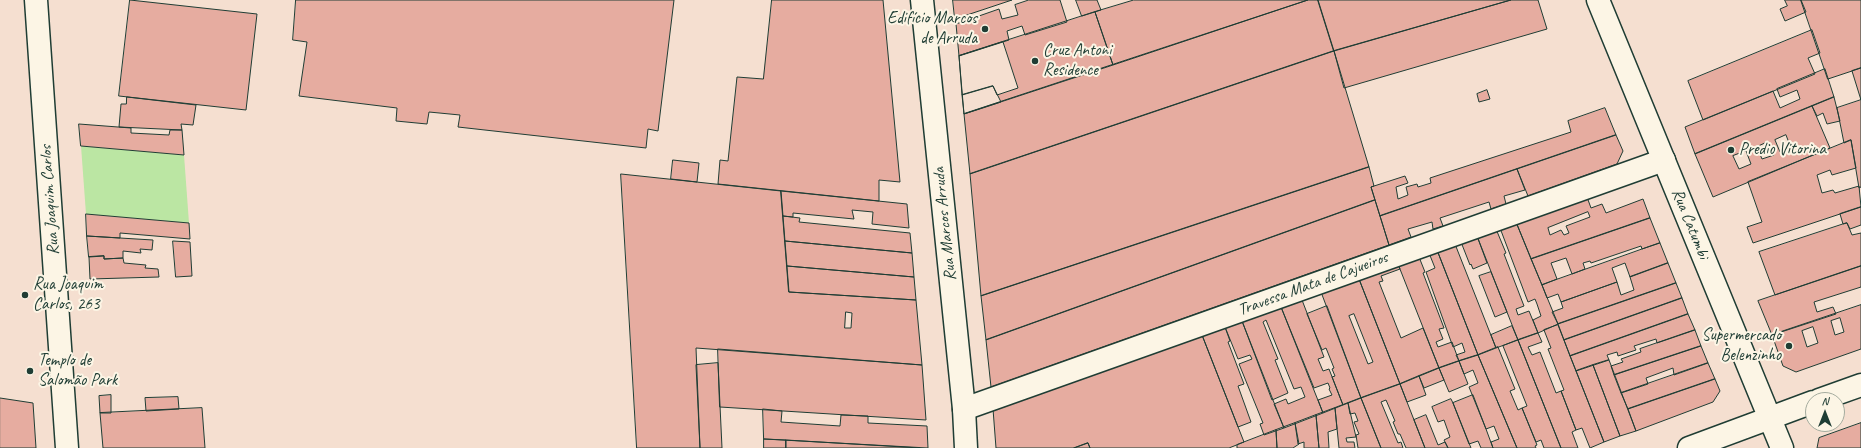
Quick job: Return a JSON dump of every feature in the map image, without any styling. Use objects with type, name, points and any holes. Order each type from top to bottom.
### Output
[{"type":"street","name":"Rua Joaquim Carlos","points":[[36,0],[67,448]]},
{"type":"street","name":"Rua Marcos Arruda","points":[[922,0],[964,409],[966,448]]},
{"type":"street","name":"Rua Catumbi","points":[[1598,0],[1782,448]]},
{"type":"street","name":"Travessa Mata de Cajueiros","points":[[964,409],[1664,160]]},
{"type":"street","points":[[1841,392],[1861,385]]},
{"type":"street","points":[[1689,448],[1805,405]]},
{"type":"green space","points":[[81,146],[184,155],[189,223],[86,214]]},
{"type":"building","points":[[130,0],[257,14],[246,110],[119,96]]},
{"type":"building","points":[[296,0],[674,0],[658,131],[648,129],[646,148],[458,127],[460,115],[429,112],[427,124],[396,121],[397,108],[299,96],[307,42],[293,40]]},
{"type":"building","points":[[772,0],[883,0],[900,182],[879,180],[879,201],[718,184],[720,160],[728,161],[737,77],[763,79]]},
{"type":"building","points":[[953,0],[1012,0],[955,19]]},
{"type":"building","name":"Edifício Marcos de Arruda","points":[[1029,0],[1060,0],[1067,22],[1025,35],[1022,26],[1007,31],[1009,40],[959,56],[956,24],[999,9],[1002,19],[1018,15],[1015,5]]},
{"type":"building","points":[[1076,0],[1097,0],[1101,10],[1082,16]]},
{"type":"building","points":[[1134,0],[1308,0],[1113,65],[1095,12]]},
{"type":"building","points":[[1308,0],[1318,0],[1334,51],[970,174],[964,114]]},
{"type":"building","points":[[1318,0],[1511,0],[1334,51]]},
{"type":"building","points":[[1511,0],[1538,0],[1547,29],[1344,88],[1334,51]]},
{"type":"building","points":[[1785,0],[1801,0],[1806,12],[1785,21],[1780,9],[1787,6]]},
{"type":"building","points":[[1801,0],[1861,0],[1861,68],[1828,79]]},
{"type":"building","name":"Cruz Antoni Residence","points":[[1095,12],[1113,65],[964,114],[959,56]]},
{"type":"building","points":[[1812,30],[1820,53],[1808,58],[1815,74],[1703,120],[1688,81]]},
{"type":"building","points":[[1003,42],[1018,88],[997,95],[993,86],[962,95],[959,56]]},
{"type":"building","points":[[1334,51],[1369,167],[981,296],[970,174]]},
{"type":"building","points":[[1861,68],[1861,100],[1852,71]]},
{"type":"building","points":[[1825,69],[1834,97],[1695,154],[1685,127],[1773,91],[1780,108],[1800,99],[1797,90],[1780,97],[1777,89]]},
{"type":"building","points":[[993,86],[1001,102],[964,114],[962,95]]},
{"type":"building","points":[[1487,90],[1490,99],[1479,102],[1477,94]]},
{"type":"building","points":[[127,97],[196,105],[193,125],[181,124],[182,130],[119,127],[121,104],[126,104]]},
{"type":"building","points":[[1834,97],[1840,121],[1827,124],[1823,113],[1817,116],[1812,106]]},
{"type":"building","points":[[1861,100],[1861,187],[1859,188],[1851,140],[1844,143],[1837,108]]},
{"type":"building","name":"Predio Vitorina","points":[[1812,106],[1830,148],[1713,197],[1695,154]],"holes":[[[1786,135],[1791,148],[1780,152],[1775,140]],[[1768,142],[1774,155],[1762,159],[1757,147]],[[1746,151],[1751,164],[1739,169],[1733,156]]]},
{"type":"building","points":[[1605,108],[1616,135],[1380,216],[1371,187],[1405,176],[1408,183],[1396,187],[1398,199],[1408,195],[1406,187],[1417,184],[1418,187],[1431,183],[1430,178],[1571,132],[1568,121]]},
{"type":"building","points":[[79,124],[131,128],[131,133],[169,135],[170,130],[182,130],[184,155],[81,146]]},
{"type":"building","points":[[1616,135],[1623,151],[1617,164],[1528,196],[1517,169]]},
{"type":"building","points":[[1851,140],[1856,168],[1832,175],[1830,170],[1817,175],[1822,193],[1833,190],[1835,193],[1859,186],[1861,207],[1753,243],[1747,227],[1762,222],[1748,182]]},
{"type":"building","points":[[673,160],[699,163],[697,182],[671,179]]},
{"type":"building","points":[[1369,167],[1374,186],[1371,187],[1375,200],[986,340],[981,296]]},
{"type":"building","points":[[1517,169],[1525,190],[1504,196],[1506,204],[1491,209],[1489,202],[1440,218],[1443,226],[1433,229],[1432,222],[1408,229],[1411,237],[1389,245],[1380,216]]},
{"type":"building","points":[[621,174],[781,191],[789,292],[916,300],[922,365],[696,348],[700,448],[637,448]],"holes":[[[846,312],[852,313],[851,328],[845,328]]]},
{"type":"building","points":[[781,191],[907,204],[909,228],[872,224],[873,212],[852,210],[854,219],[793,213],[793,217],[783,216]]},
{"type":"building","points":[[1587,197],[1591,208],[1602,204],[1606,213],[1643,199],[1650,218],[1531,259],[1516,222]],"holes":[[[1588,212],[1590,217],[1566,226],[1569,233],[1564,235],[1561,230],[1550,235],[1548,228]]]},
{"type":"building","points":[[1375,200],[1389,245],[991,387],[986,340]]},
{"type":"building","points":[[1861,207],[1861,225],[1850,229],[1847,223],[1843,224],[1840,214]]},
{"type":"building","points":[[86,214],[189,223],[190,239],[120,233],[120,238],[87,236]]},
{"type":"building","points":[[783,216],[800,218],[799,222],[910,233],[912,253],[785,241]]},
{"type":"building","points":[[1650,218],[1660,243],[1642,249],[1641,246],[1591,263],[1590,261],[1583,263],[1585,269],[1572,274],[1566,258],[1551,263],[1557,279],[1542,285],[1531,259]]},
{"type":"building","points":[[1516,222],[1558,324],[1538,333],[1533,320],[1541,316],[1537,304],[1535,299],[1528,302],[1500,228]]},
{"type":"building","points":[[1847,223],[1852,235],[1861,233],[1861,266],[1775,295],[1759,252]]},
{"type":"building","points":[[1496,229],[1524,306],[1516,309],[1518,315],[1529,311],[1538,333],[1518,340],[1477,236]]},
{"type":"building","points":[[87,236],[153,240],[152,250],[140,249],[141,253],[123,251],[123,258],[104,259],[104,256],[89,257]]},
{"type":"building","points":[[1477,236],[1487,263],[1473,269],[1461,242]]},
{"type":"building","points":[[173,241],[190,242],[192,276],[176,277]]},
{"type":"building","points":[[785,241],[912,253],[914,277],[787,266]]},
{"type":"building","points":[[1660,243],[1668,263],[1630,277],[1625,263],[1612,268],[1617,282],[1561,302],[1558,294],[1547,298],[1542,285]]},
{"type":"building","points":[[1455,244],[1496,348],[1478,355],[1437,250]]},
{"type":"building","points":[[1437,250],[1478,355],[1459,361],[1456,355],[1465,352],[1462,343],[1453,347],[1426,272],[1435,268],[1429,253]]},
{"type":"building","points":[[104,256],[104,259],[123,258],[124,263],[146,265],[145,268],[158,269],[159,277],[90,279],[89,257]]},
{"type":"building","points":[[1419,257],[1425,272],[1423,273],[1444,328],[1439,329],[1443,339],[1436,342],[1438,347],[1452,342],[1459,361],[1439,368],[1398,264]]},
{"type":"building","points":[[1668,263],[1676,283],[1558,324],[1552,312],[1563,308],[1561,302],[1617,282],[1621,295],[1634,290],[1630,277]]},
{"type":"building","points":[[1398,264],[1400,269],[1381,276],[1383,281],[1379,282],[1401,338],[1423,328],[1439,368],[1400,384],[1359,279]]},
{"type":"building","points":[[787,266],[914,277],[916,300],[789,292]]},
{"type":"building","points":[[1861,266],[1861,287],[1814,302],[1817,312],[1833,307],[1836,314],[1772,335],[1758,301]]},
{"type":"building","points":[[1491,272],[1507,312],[1495,317],[1479,276]]},
{"type":"building","points":[[1359,279],[1400,384],[1361,398],[1321,292]],"holes":[[[1354,314],[1373,362],[1368,364],[1349,316]]]},
{"type":"building","points":[[1676,283],[1682,298],[1564,340],[1558,324]]},
{"type":"building","points":[[1682,298],[1688,314],[1570,356],[1564,340]]},
{"type":"building","points":[[1302,300],[1324,357],[1318,359],[1323,371],[1329,369],[1343,405],[1323,413],[1318,400],[1332,395],[1329,389],[1330,388],[1328,383],[1314,388],[1281,307]]},
{"type":"building","points":[[1861,305],[1861,349],[1796,372],[1783,366],[1772,335]],"holes":[[[1840,318],[1844,332],[1835,335],[1831,321]],[[1813,327],[1818,343],[1807,347],[1802,331]]]},
{"type":"building","points":[[1327,306],[1361,398],[1343,405],[1332,377],[1335,376],[1332,369],[1334,368],[1326,348],[1322,350],[1307,314]]},
{"type":"building","points":[[1281,307],[1323,413],[1284,428],[1274,404],[1286,399],[1288,404],[1305,397],[1301,387],[1294,389],[1266,320],[1263,322],[1278,359],[1275,360],[1288,393],[1272,400],[1242,321]]},
{"type":"building","points":[[1688,314],[1695,330],[1657,343],[1656,339],[1634,346],[1636,350],[1618,356],[1617,352],[1607,355],[1609,360],[1576,371],[1570,356]]},
{"type":"building","points":[[1242,321],[1284,428],[1264,435],[1260,424],[1263,423],[1239,364],[1252,359],[1250,355],[1238,359],[1225,327]]},
{"type":"building","points":[[1558,325],[1604,442],[1590,448],[1582,428],[1576,430],[1561,391],[1564,390],[1548,349],[1551,348],[1544,330]]},
{"type":"building","points":[[1512,326],[1518,340],[1496,348],[1491,335]]},
{"type":"building","points":[[1225,327],[1230,341],[1228,342],[1244,384],[1238,386],[1251,422],[1238,427],[1202,335]]},
{"type":"building","points":[[1695,330],[1701,346],[1614,375],[1611,366],[1623,362],[1621,359],[1641,352],[1640,349]]},
{"type":"building","points":[[1538,333],[1542,342],[1528,347],[1532,355],[1540,352],[1556,393],[1561,391],[1576,430],[1572,432],[1578,448],[1561,448],[1518,340]]},
{"type":"building","points":[[1202,335],[1244,442],[1229,448],[1090,448],[1088,443],[1074,448],[996,448],[993,409]]},
{"type":"building","points":[[1518,340],[1561,448],[1544,448],[1541,440],[1536,442],[1522,408],[1527,406],[1503,346]]},
{"type":"building","points":[[1701,346],[1708,363],[1674,375],[1673,368],[1646,378],[1648,384],[1621,393],[1614,375]]},
{"type":"building","points":[[1498,347],[1515,389],[1510,391],[1518,410],[1522,408],[1537,445],[1535,446],[1536,448],[1517,448],[1478,355]]},
{"type":"building","points":[[718,349],[922,365],[926,420],[720,407]]},
{"type":"building","points":[[1478,355],[1517,448],[1493,448],[1491,442],[1499,439],[1494,426],[1486,429],[1469,387],[1478,383],[1473,370],[1464,374],[1459,361]]},
{"type":"building","points":[[1609,360],[1636,431],[1620,436],[1593,365]]},
{"type":"building","points":[[1459,361],[1468,384],[1449,392],[1439,368]]},
{"type":"building","points":[[718,363],[722,448],[700,448],[696,365]]},
{"type":"building","points":[[1708,363],[1715,379],[1628,409],[1621,393]]},
{"type":"building","points":[[1593,365],[1620,436],[1604,442],[1576,371]]},
{"type":"building","points":[[1439,368],[1444,380],[1424,388],[1419,376]]},
{"type":"building","points":[[1419,376],[1426,395],[1407,402],[1400,384]]},
{"type":"building","points":[[1715,379],[1720,391],[1713,402],[1636,431],[1628,409]]},
{"type":"building","points":[[1400,384],[1425,448],[1406,448],[1393,422],[1395,421],[1386,400],[1381,402],[1398,443],[1401,442],[1403,448],[1381,448],[1361,398]]},
{"type":"building","points":[[111,395],[111,413],[100,413],[99,396]]},
{"type":"building","points":[[1473,395],[1493,448],[1481,448],[1478,441],[1469,444],[1453,403]]},
{"type":"building","points":[[178,397],[179,409],[146,411],[145,398]]},
{"type":"building","points":[[0,398],[33,403],[36,448],[0,448]]},
{"type":"building","points":[[1361,398],[1381,448],[1358,448],[1356,435],[1359,434],[1354,422],[1358,421],[1355,413],[1350,414],[1348,403]]},
{"type":"building","points":[[1451,399],[1471,448],[1448,448],[1444,440],[1450,437],[1444,420],[1438,422],[1432,407]]},
{"type":"building","points":[[1348,403],[1356,437],[1346,438],[1347,442],[1354,442],[1355,448],[1339,448],[1335,408]]},
{"type":"building","points":[[202,408],[205,448],[103,448],[100,413]]},
{"type":"building","points":[[1335,408],[1337,429],[1328,432],[1329,448],[1319,448],[1316,415]]},
{"type":"building","points":[[763,409],[782,411],[781,422],[840,426],[841,415],[868,416],[868,423],[927,426],[928,448],[764,439]]},
{"type":"building","points":[[1316,415],[1319,448],[1304,448],[1304,442],[1298,444],[1295,423]]},
{"type":"building","points":[[1426,415],[1438,445],[1445,442],[1448,448],[1425,448],[1414,420]]},
{"type":"building","points":[[1295,423],[1299,444],[1293,448],[1277,448],[1276,430]]},
{"type":"building","points":[[1861,423],[1861,448],[1817,448],[1819,438],[1836,432],[1845,432],[1845,429]]},
{"type":"building","points":[[1276,430],[1277,448],[1237,448],[1237,445]]},
{"type":"building","points":[[764,439],[786,440],[786,448],[764,448]]},
{"type":"building","points":[[786,440],[920,448],[786,448]]},
{"type":"building","points":[[1088,443],[1090,448],[1074,448]]},
{"type":"place","name":"Edifício Marcos de Arruda","points":[[985,29]]},
{"type":"place","name":"Cruz Antoni Residence","points":[[1035,61]]},
{"type":"place","name":"Predio Vitorina","points":[[1731,150]]},
{"type":"place","name":"Rua Joaquim Carlos, 263","points":[[25,295]]},
{"type":"place","name":"Supermercado Belenzinho","points":[[1789,346]]},
{"type":"place","name":"Templo de Salomão Park","points":[[30,371]]}]
